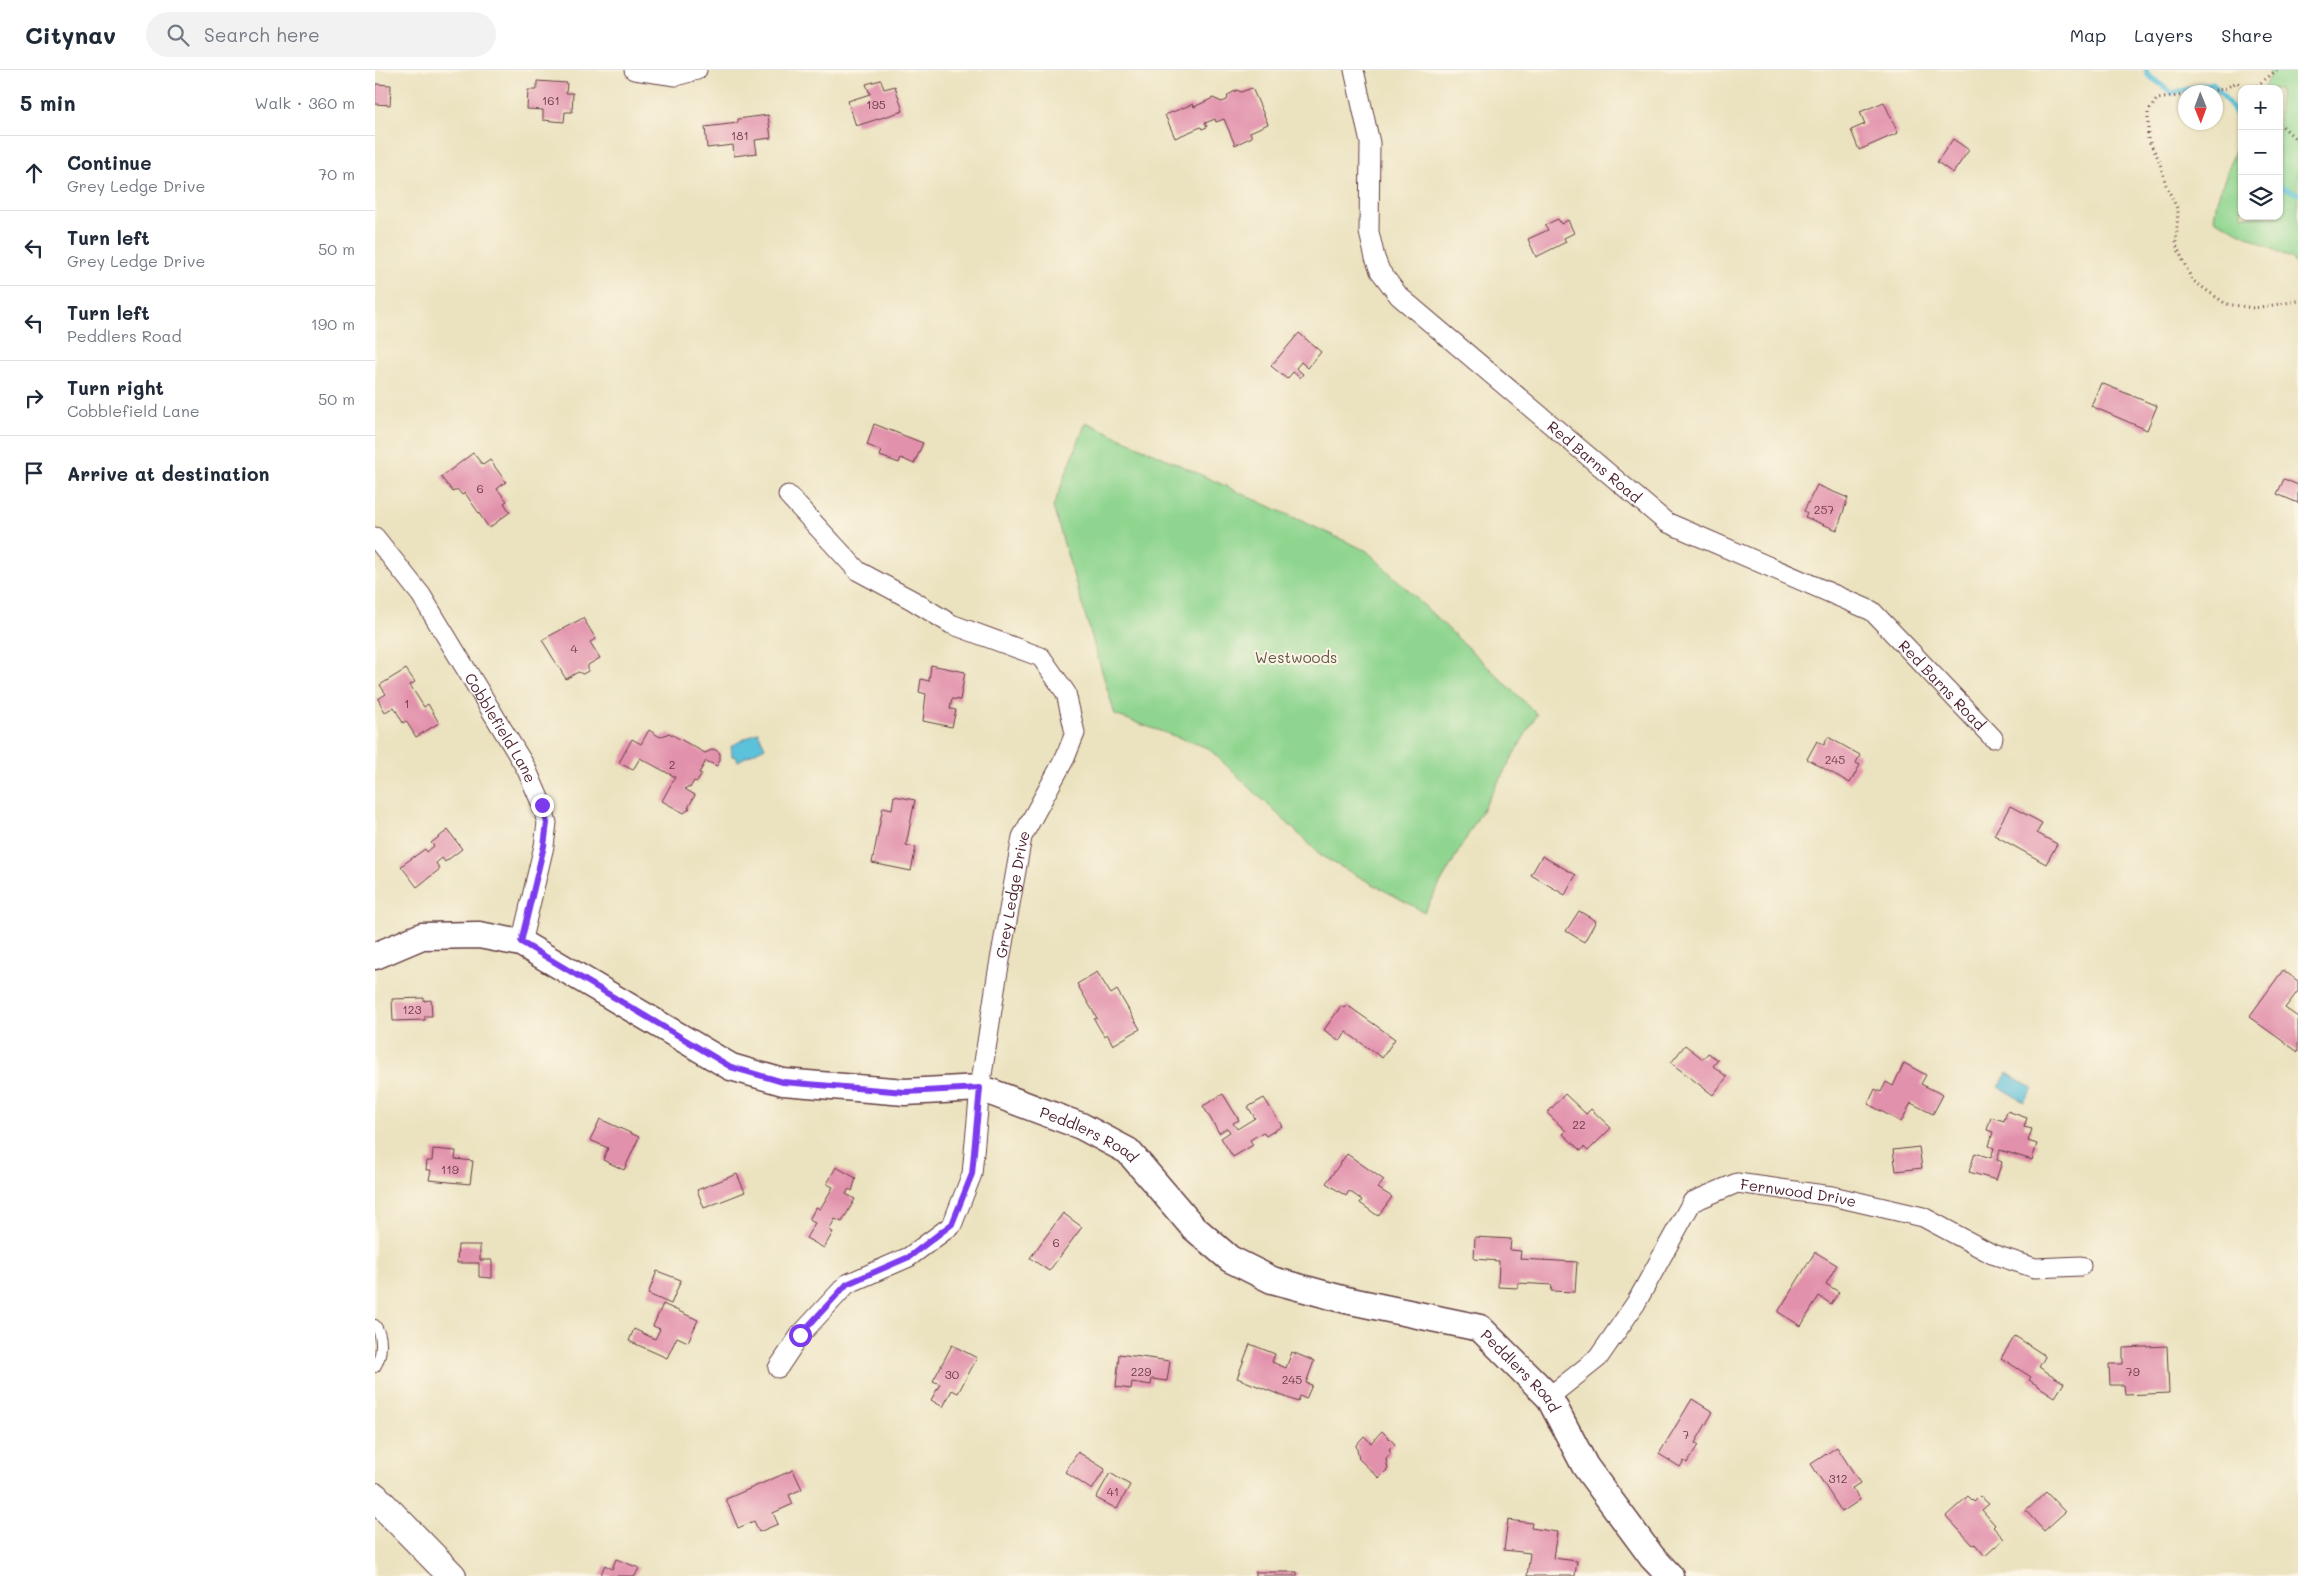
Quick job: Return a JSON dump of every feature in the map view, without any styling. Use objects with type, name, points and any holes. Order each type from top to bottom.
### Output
[{"type":"main road","points":[[375,1497],[452,1576]]},
{"type":"street","points":[[634,70],[676,76],[697,70]]},
{"type":"street","name":"Red Barns Road","points":[[1354,70],[1370,143],[1369,232],[1380,271],[1399,296],[1666,522],[1872,611],[1993,738]]},
{"type":"street","name":"Grey Ledge Drive","points":[[778,1368],[800,1335],[847,1284],[909,1257],[952,1224],[972,1174],[980,1088],[997,977],[1022,837],[1065,758],[1075,732],[1066,693],[1041,657],[951,624],[913,600],[858,571],[788,495]]},
{"type":"street","name":"Cobblefield Lane","points":[[375,537],[421,595],[526,768],[542,805],[547,823],[544,846],[521,942]]},
{"type":"street","name":"Peddlers Road","points":[[375,956],[422,936],[479,935],[521,942],[731,1067],[783,1082],[877,1090],[905,1092],[980,1088],[1081,1126],[1128,1151],[1193,1227],[1231,1259],[1272,1280],[1346,1300],[1480,1328],[1549,1397],[1585,1466],[1652,1557],[1670,1576]]},
{"type":"street","name":"Fernwood Drive","points":[[1549,1397],[1598,1358],[1636,1303],[1692,1202],[1737,1183],[1832,1196],[1923,1217],[1992,1254],[2035,1268],[2081,1266]]},
{"type":"lane","points":[[375,1367],[381,1347],[377,1328]]},
{"type":"path","points":[[2258,85],[2277,70]]},
{"type":"path","points":[[2223,88],[2237,82],[2240,85]]},
{"type":"path","points":[[2178,95],[2157,99],[2148,112],[2148,139],[2159,160],[2165,185],[2178,210],[2176,245],[2192,280],[2225,304],[2254,308],[2298,301]]},
{"type":"path","points":[[2283,127],[2298,141]]},
{"type":"green space","points":[[2270,70],[2298,70],[2298,270],[2292,259],[2214,219],[2217,200],[2238,142],[2238,220],[2283,220],[2283,85],[2265,85]]},
{"type":"green space","name":"Westwoods","points":[[1086,422],[1367,551],[1537,714],[1424,912],[1323,857],[1208,748],[1115,715],[1053,507]]},
{"type":"water","points":[[758,732],[765,747],[738,761],[736,757],[732,756],[731,746]]},
{"type":"water","points":[[2007,1073],[2033,1089],[2024,1102],[1999,1087]]},
{"type":"building","points":[[881,80],[884,89],[895,86],[903,111],[856,126],[848,101],[870,94],[866,84]]},
{"type":"building","points":[[537,81],[567,83],[566,93],[573,93],[572,112],[565,112],[564,122],[543,120],[543,110],[527,109],[528,90],[537,90]]},
{"type":"building","points":[[375,84],[391,85],[390,105],[375,104]]},
{"type":"building","points":[[1252,88],[1268,124],[1250,132],[1252,137],[1235,145],[1224,119],[1216,122],[1215,119],[1205,123],[1207,127],[1202,129],[1201,127],[1175,138],[1165,115],[1193,104],[1194,107],[1213,98],[1222,102],[1227,100],[1228,95],[1237,90],[1241,92]]},
{"type":"building","points":[[1884,102],[1898,133],[1859,150],[1851,130],[1865,124],[1860,112]]},
{"type":"building","points":[[768,115],[771,138],[755,140],[757,153],[734,156],[733,145],[707,148],[705,127],[738,123],[738,119]]},
{"type":"building","points":[[1953,139],[1969,150],[1953,173],[1937,162]]},
{"type":"building","points":[[1558,219],[1561,224],[1568,220],[1574,233],[1564,238],[1566,242],[1536,257],[1528,239],[1548,230],[1545,225]]},
{"type":"building","points":[[1299,333],[1321,352],[1308,368],[1301,362],[1296,368],[1303,374],[1300,378],[1293,372],[1287,379],[1271,366]]},
{"type":"building","points":[[2101,383],[2157,406],[2147,430],[2091,406]]},
{"type":"building","points":[[874,424],[923,443],[914,464],[901,458],[899,463],[880,456],[882,451],[867,445]]},
{"type":"building","points":[[473,453],[483,465],[490,460],[506,482],[497,489],[507,501],[504,503],[510,512],[489,528],[465,493],[462,495],[457,489],[453,492],[441,477]]},
{"type":"building","points":[[2284,479],[2298,485],[2298,503],[2277,494]]},
{"type":"building","points":[[1817,485],[1848,498],[1837,530],[1805,517],[1807,513],[1804,511]]},
{"type":"building","points":[[583,618],[596,639],[590,642],[600,658],[588,665],[588,671],[583,674],[578,672],[566,679],[542,640]]},
{"type":"building","points":[[931,665],[965,672],[960,700],[952,699],[950,709],[956,710],[952,727],[923,721],[926,694],[919,692],[921,679],[929,681]]},
{"type":"building","points":[[406,669],[415,682],[410,685],[424,707],[428,704],[439,723],[416,737],[406,721],[403,723],[394,707],[385,712],[378,699],[386,694],[380,685]]},
{"type":"building","points":[[649,730],[660,737],[669,733],[705,753],[714,749],[720,753],[720,760],[717,766],[706,761],[699,773],[702,774],[697,782],[694,781],[690,788],[687,787],[685,789],[695,795],[688,808],[690,808],[684,813],[662,801],[675,777],[640,758],[633,770],[619,763],[632,739],[641,744]]},
{"type":"building","points":[[1828,737],[1860,755],[1856,763],[1860,765],[1850,783],[1807,759],[1817,741],[1824,745]]},
{"type":"building","points":[[894,796],[915,800],[906,845],[916,847],[911,871],[872,863],[883,807],[892,809]]},
{"type":"building","points":[[2010,806],[2042,823],[2037,833],[2057,844],[2046,864],[1994,835]]},
{"type":"building","points":[[448,830],[462,849],[445,862],[442,858],[436,863],[440,869],[417,887],[401,866],[425,849],[427,852],[434,846],[431,843]]},
{"type":"building","points":[[1542,856],[1576,875],[1565,895],[1531,875]]},
{"type":"building","points":[[1579,911],[1596,921],[1584,942],[1566,931]]},
{"type":"building","points":[[2283,970],[2298,981],[2298,991],[2285,1008],[2298,1017],[2298,1052],[2249,1017]]},
{"type":"building","points":[[1097,972],[1111,994],[1117,990],[1140,1029],[1113,1045],[1107,1034],[1104,1036],[1094,1019],[1097,1018],[1077,984]]},
{"type":"building","points":[[424,998],[424,1001],[431,1000],[432,1016],[425,1016],[425,1020],[393,1021],[392,999]]},
{"type":"building","points":[[1347,1005],[1395,1039],[1382,1058],[1346,1032],[1340,1041],[1324,1030],[1341,1006],[1344,1008]]},
{"type":"building","points":[[1685,1045],[1703,1059],[1708,1053],[1718,1060],[1713,1066],[1727,1077],[1713,1095],[1671,1063]]},
{"type":"building","points":[[1904,1063],[1926,1075],[1921,1084],[1943,1095],[1933,1114],[1911,1103],[1901,1122],[1868,1104],[1875,1089],[1881,1092],[1886,1082],[1893,1086]]},
{"type":"building","points":[[1223,1094],[1239,1120],[1233,1123],[1237,1129],[1255,1118],[1248,1107],[1264,1098],[1282,1126],[1266,1136],[1263,1132],[1250,1140],[1253,1145],[1233,1157],[1221,1138],[1230,1132],[1227,1128],[1219,1133],[1203,1106]]},
{"type":"building","points":[[1565,1094],[1586,1114],[1591,1109],[1611,1128],[1588,1151],[1584,1147],[1581,1151],[1563,1134],[1566,1131],[1547,1113]]},
{"type":"building","points":[[2007,1111],[2027,1118],[2024,1127],[2032,1129],[2028,1141],[2037,1144],[2032,1160],[2000,1150],[1997,1160],[2002,1162],[1996,1180],[1969,1172],[1975,1153],[1991,1158],[1994,1148],[1989,1146],[1993,1132],[1987,1130],[1991,1117],[2004,1121]]},
{"type":"building","points":[[600,1119],[639,1137],[624,1170],[603,1160],[608,1148],[590,1140]]},
{"type":"building","points":[[1919,1147],[1922,1168],[1896,1171],[1893,1150]]},
{"type":"building","points":[[433,1149],[456,1151],[455,1159],[473,1161],[470,1184],[429,1180],[431,1170],[426,1170],[427,1161],[432,1161]]},
{"type":"building","points":[[1347,1154],[1384,1180],[1378,1188],[1392,1197],[1378,1216],[1360,1203],[1362,1200],[1349,1191],[1346,1196],[1326,1183]]},
{"type":"building","points":[[836,1167],[856,1178],[852,1191],[849,1189],[846,1194],[855,1199],[842,1222],[835,1219],[829,1230],[833,1232],[824,1248],[806,1238],[815,1223],[809,1220],[816,1207],[820,1209],[833,1187],[827,1184]]},
{"type":"building","points":[[737,1174],[745,1192],[704,1208],[697,1190]]},
{"type":"building","points":[[1063,1213],[1082,1227],[1049,1271],[1030,1258]]},
{"type":"building","points":[[1475,1237],[1511,1239],[1510,1250],[1521,1251],[1520,1259],[1577,1262],[1575,1292],[1551,1291],[1552,1285],[1518,1283],[1518,1288],[1498,1287],[1499,1261],[1474,1259]]},
{"type":"building","points":[[458,1245],[480,1245],[480,1260],[492,1260],[492,1278],[479,1277],[479,1263],[457,1263]]},
{"type":"building","points":[[1815,1252],[1837,1265],[1826,1284],[1839,1292],[1831,1304],[1819,1296],[1801,1326],[1778,1312]]},
{"type":"building","points":[[657,1271],[681,1280],[671,1304],[648,1294]]},
{"type":"building","points":[[663,1304],[698,1320],[688,1342],[677,1337],[667,1358],[629,1341],[634,1329],[655,1339],[660,1329],[653,1326]]},
{"type":"building","points":[[2015,1336],[2044,1355],[2045,1357],[2039,1367],[2064,1383],[2055,1397],[2029,1380],[2031,1377],[2001,1358]]},
{"type":"building","points":[[1250,1344],[1275,1354],[1272,1362],[1286,1368],[1292,1352],[1314,1361],[1306,1383],[1312,1385],[1306,1399],[1300,1396],[1298,1402],[1237,1378]]},
{"type":"building","points":[[952,1345],[977,1358],[958,1393],[952,1390],[943,1407],[931,1400],[940,1384],[933,1381]]},
{"type":"building","points":[[2167,1346],[2169,1393],[2125,1395],[2124,1385],[2110,1385],[2109,1364],[2123,1364],[2123,1348]]},
{"type":"building","points":[[1119,1354],[1170,1361],[1167,1381],[1152,1379],[1151,1385],[1132,1382],[1131,1389],[1116,1387]]},
{"type":"building","points":[[1692,1399],[1713,1412],[1695,1443],[1698,1445],[1687,1463],[1684,1461],[1680,1467],[1659,1454]]},
{"type":"building","points":[[1382,1431],[1395,1444],[1389,1450],[1391,1453],[1386,1459],[1388,1469],[1379,1478],[1359,1459],[1356,1445],[1364,1436],[1371,1443]]},
{"type":"building","points":[[1837,1447],[1860,1483],[1852,1488],[1860,1500],[1842,1512],[1811,1464]]},
{"type":"building","points":[[1078,1452],[1105,1469],[1092,1490],[1065,1472]]},
{"type":"building","points":[[793,1470],[802,1489],[789,1495],[793,1504],[773,1513],[778,1524],[759,1532],[754,1521],[738,1528],[726,1499]]},
{"type":"building","points":[[1110,1473],[1130,1485],[1117,1509],[1096,1498]]},
{"type":"building","points":[[2046,1492],[2065,1512],[2044,1531],[2026,1511]]},
{"type":"building","points":[[1968,1496],[1974,1502],[1980,1496],[1989,1504],[1982,1510],[1995,1525],[1993,1527],[2004,1539],[1985,1556],[1946,1516]]},
{"type":"building","points":[[1508,1520],[1532,1523],[1531,1528],[1557,1532],[1553,1558],[1577,1561],[1575,1576],[1527,1576],[1530,1553],[1504,1550]]},
{"type":"building","points":[[616,1559],[639,1568],[635,1576],[600,1576],[605,1565],[612,1569]]},
{"type":"building","points":[[1255,1572],[1297,1572],[1297,1576],[1255,1576]]},
{"type":"waterway","points":[[2146,70],[2148,75],[2172,93],[2213,83],[2238,116]]},
{"type":"waterway","points":[[2283,187],[2298,194]]},
{"type":"route","points":[[542,805],[547,823],[544,846],[521,942],[731,1067],[783,1082],[905,1092],[980,1088],[972,1174],[952,1224],[909,1257],[847,1284],[800,1335]]}]
